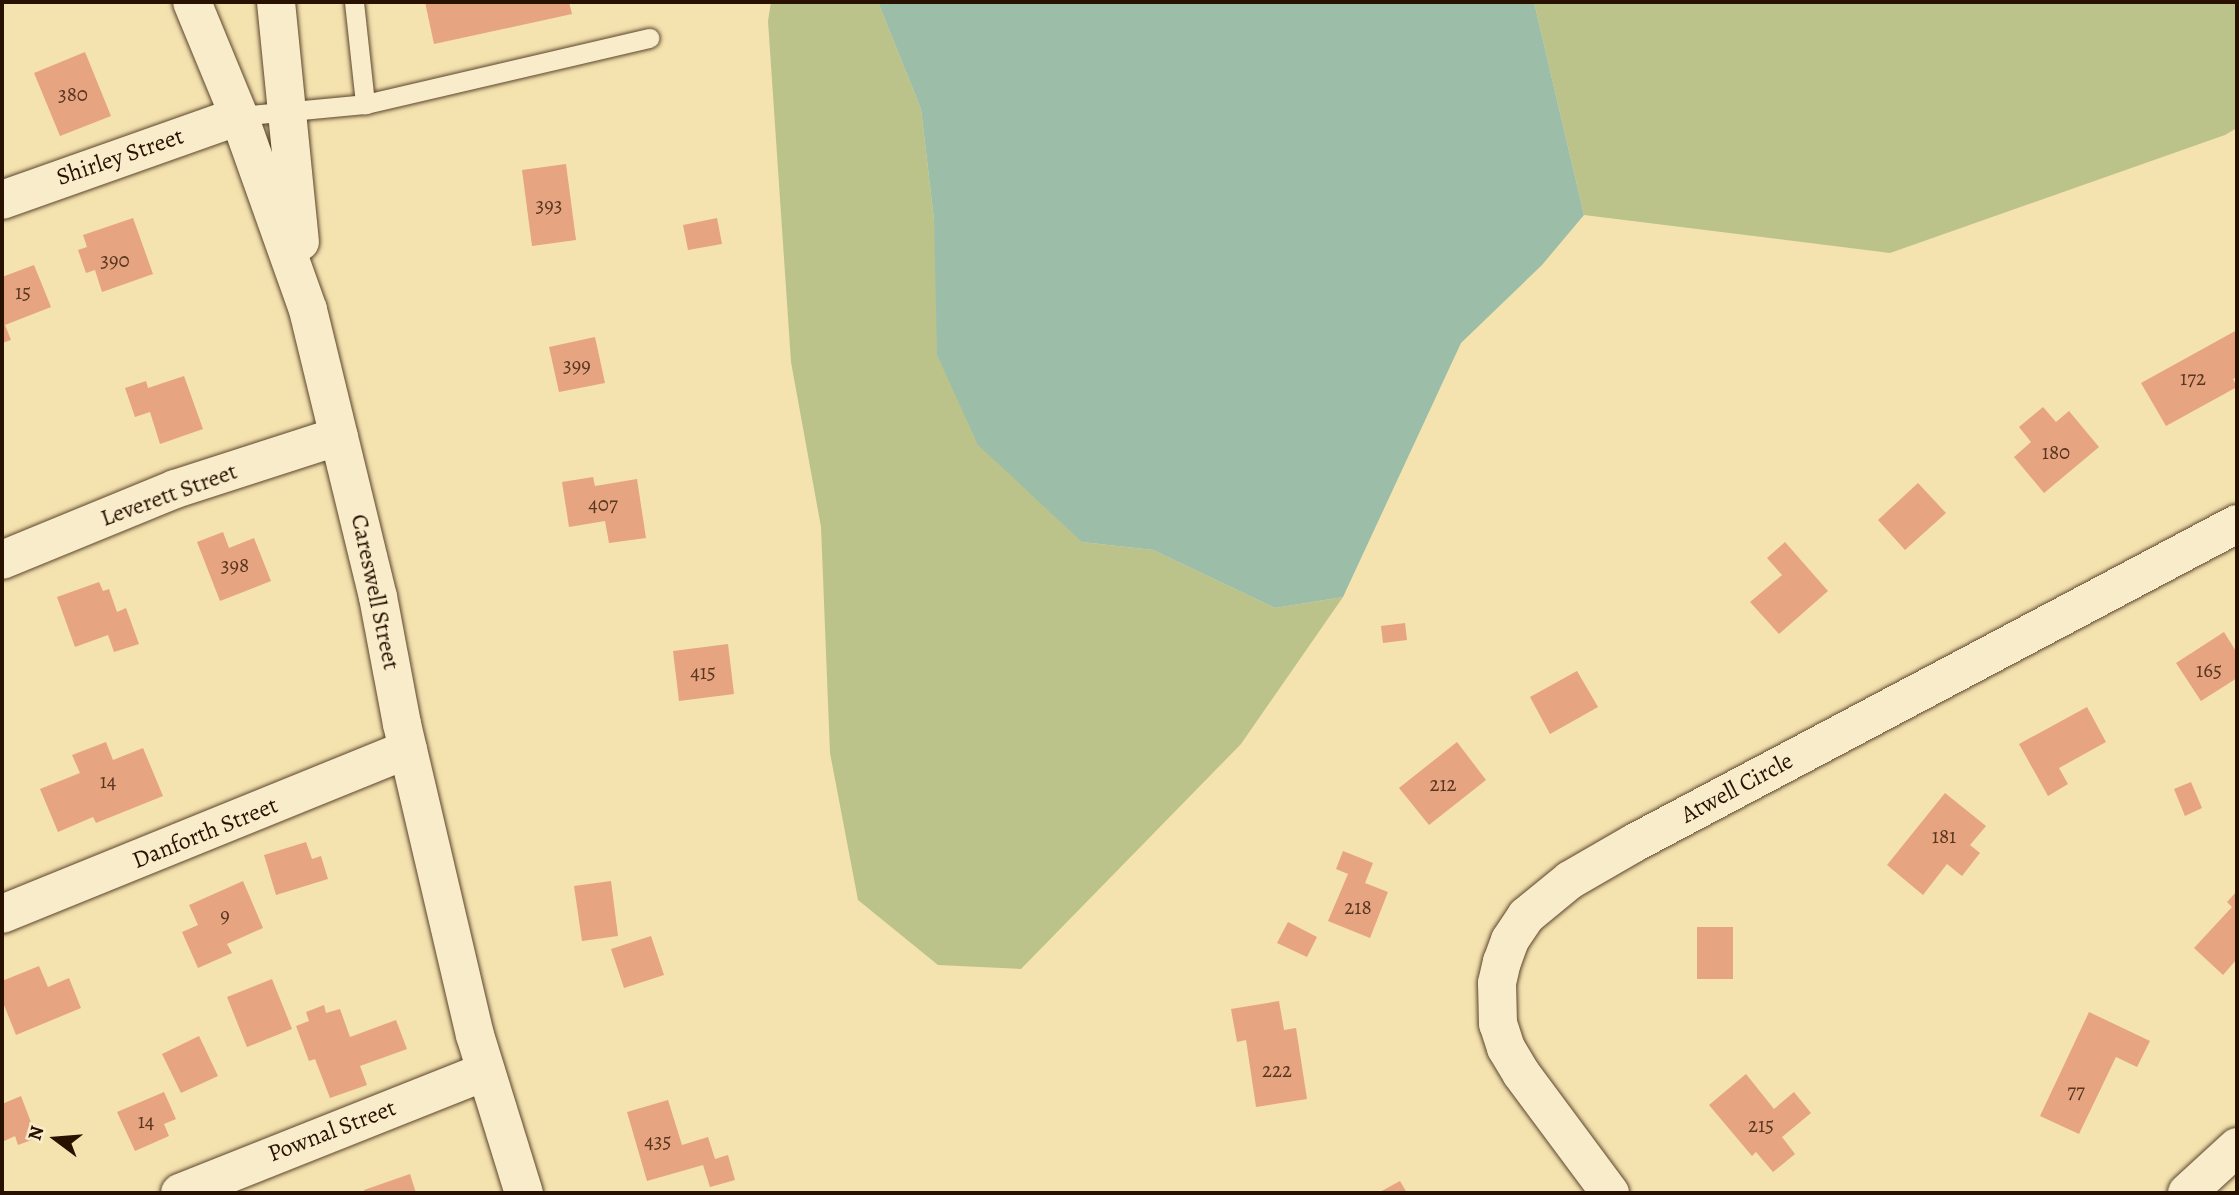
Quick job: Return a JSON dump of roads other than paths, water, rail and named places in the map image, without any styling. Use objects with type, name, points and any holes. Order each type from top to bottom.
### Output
[{"type":"street","name":"Careswell Street","points":[[192,2],[239,116],[308,310],[378,597],[408,749],[486,1071],[524,1193]]},
{"type":"street","points":[[276,2],[285,112],[308,310]]},
{"type":"street","name":"Shirley Street","points":[[2,200],[239,116]]},
{"type":"street","name":"Leverett Street","points":[[2,560],[175,489],[339,436]]},
{"type":"street","name":"Atwell Circle","points":[[1610,1193],[1521,1073],[1506,1048],[1499,1024],[1497,983],[1510,940],[1526,916],[1570,880],[1633,843],[2237,524]]},
{"type":"street","name":"Danforth Street","points":[[2,914],[408,749]]},
{"type":"street","name":"Pownal Street","points":[[180,1193],[486,1071]]},
{"type":"street","points":[[2186,1193],[2237,1147]]},
{"type":"lane","points":[[354,2],[365,104]]},
{"type":"lane","points":[[239,116],[365,104],[649,38]]}]
